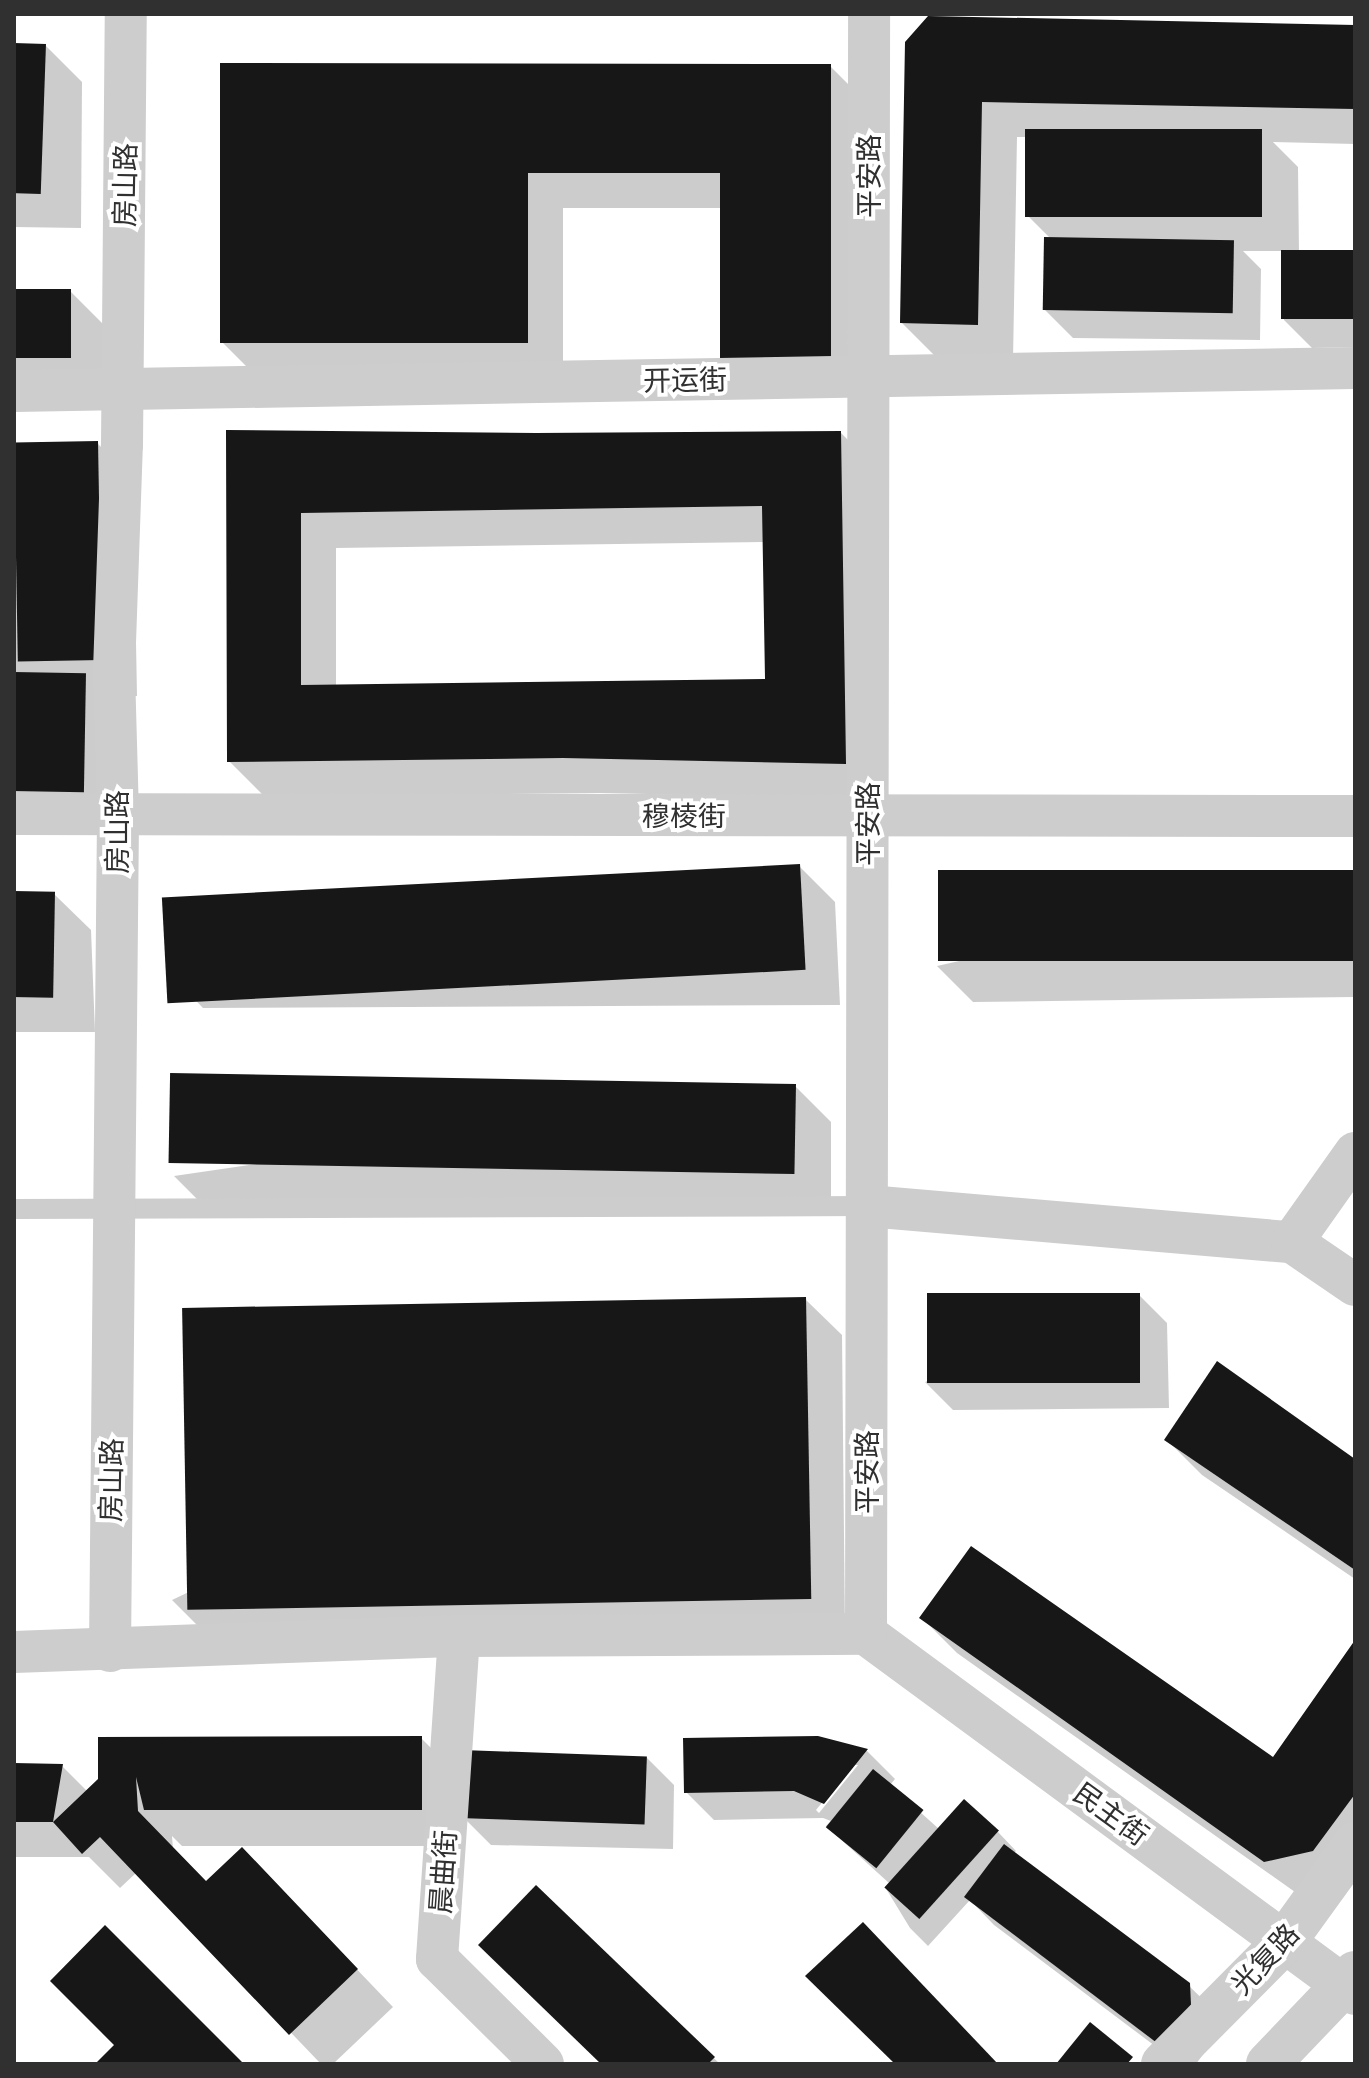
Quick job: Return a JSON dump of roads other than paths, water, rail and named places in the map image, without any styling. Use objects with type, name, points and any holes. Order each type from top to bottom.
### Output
[{"type":"street","name":"房山路","points":[[110,1651],[118,815],[114,671],[122,389],[126,14]]},
{"type":"street","name":"平安路","points":[[866,1634],[869,14]]},
{"type":"street","name":"开运街","points":[[14,391],[1355,368]]},
{"type":"street","name":"穆棱街","points":[[14,814],[1355,816]]},
{"type":"street","points":[[1292,1242],[1355,1153]]},
{"type":"street","points":[[868,1206],[1292,1242],[1355,1285]]},
{"type":"street","points":[[14,1652],[110,1651],[459,1636],[866,1634]]},
{"type":"street","name":"民主街","points":[[866,1634],[1285,1941],[1352,1985]]},
{"type":"street","name":"晨曲街","points":[[459,1636],[437,1959],[543,2064]]},
{"type":"street","name":"光复路","points":[[1163,2064],[1285,1941],[1355,1844]]},
{"type":"street","points":[[1268,2064],[1352,1985]]},
{"type":"lane","points":[[14,1209],[868,1206]]}]
